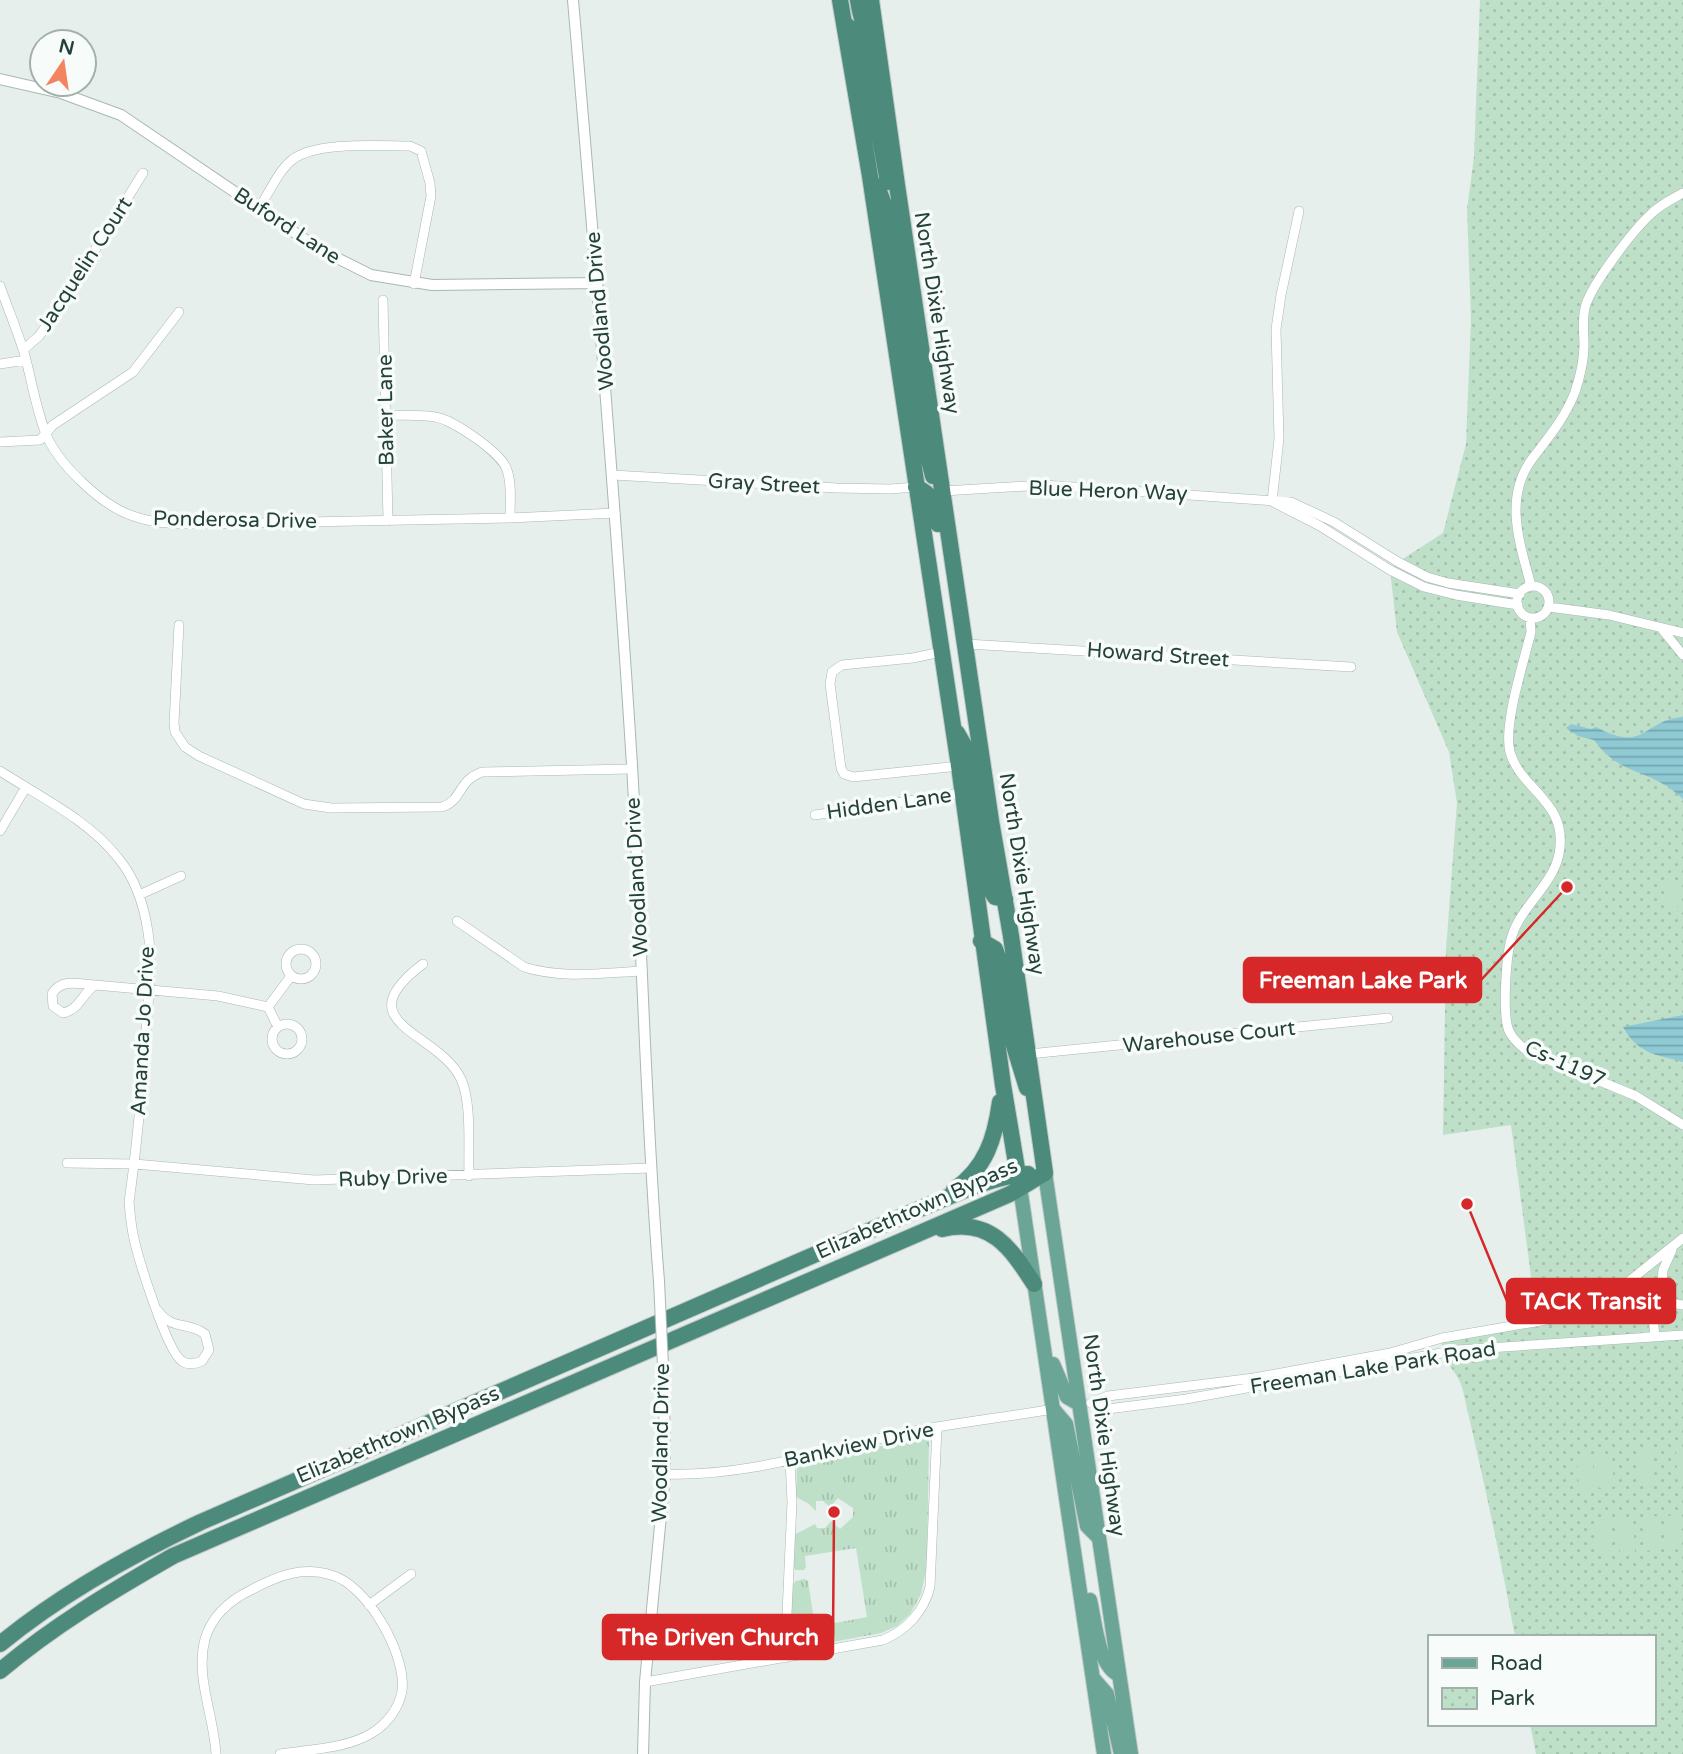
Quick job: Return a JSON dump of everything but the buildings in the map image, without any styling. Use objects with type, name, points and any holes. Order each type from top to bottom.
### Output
[{"type":"highway","points":[[840,0],[870,176],[953,724],[981,941],[1019,1181]]},
{"type":"highway","points":[[858,0],[866,31],[879,44]]},
{"type":"highway","name":"North Dixie Highway","points":[[872,0],[903,227],[1045,1173]]},
{"type":"highway","points":[[844,23],[857,34],[862,43],[892,200],[903,227]]},
{"type":"highway","points":[[870,176],[881,192],[887,212],[928,461],[931,473],[943,491]]},
{"type":"highway","points":[[916,487],[933,499],[967,711],[986,784]]},
{"type":"highway","points":[[953,724],[970,754],[990,890],[995,897],[1005,899]]},
{"type":"highway","points":[[981,941],[995,949],[998,957],[1004,1001],[1020,1070],[1025,1086],[1035,1098]]},
{"type":"highway","points":[[916,1210],[950,1194],[964,1183],[985,1158],[996,1129],[1003,1085]]},
{"type":"highway","name":"Elizabethtown Bypass","points":[[0,1671],[76,1614],[173,1556],[912,1236],[1019,1181],[1045,1173]]},
{"type":"highway","name":"Elizabethtown Bypass","points":[[0,1644],[86,1583],[172,1536],[916,1210],[982,1184],[1019,1181]]},
{"type":"highway","points":[[912,1236],[955,1226],[982,1229],[1007,1245],[1018,1258],[1034,1287]]},
{"type":"main road","name":"North Dixie Highway","points":[[1045,1173],[1131,1754]]},
{"type":"main road","points":[[1019,1181],[1105,1753]]},
{"type":"main road","points":[[1034,1287],[1045,1300],[1052,1359],[1058,1380],[1067,1396],[1079,1404]]},
{"type":"main road","points":[[1053,1409],[1066,1424],[1087,1526],[1098,1537]]},
{"type":"main road","points":[[1068,1510],[1077,1518],[1087,1589],[1104,1660],[1112,1672],[1119,1675]]},
{"type":"main road","points":[[1093,1678],[1107,1694],[1121,1754]]},
{"type":"street","name":"Woodland Drive","points":[[573,0],[598,284],[632,769],[664,1387],[664,1474],[645,1682],[643,1754]]},
{"type":"street","name":"Buford Lane","points":[[0,79],[61,93],[121,115],[258,210],[332,257],[372,275],[432,285],[598,284]]},
{"type":"street","points":[[258,210],[294,158],[340,145],[411,146],[421,152],[431,196],[414,284]]},
{"type":"street","name":"Jacquelin Court","points":[[23,349],[39,336],[57,311],[143,173]]},
{"type":"street","points":[[1529,587],[1515,515],[1516,491],[1525,470],[1564,416],[1574,394],[1583,360],[1583,319],[1587,300],[1645,219],[1660,205],[1683,193]]},
{"type":"street","points":[[1272,501],[1279,439],[1276,329],[1299,211]]},
{"type":"street","name":"Ponderosa Drive","points":[[0,286],[23,349],[46,434],[67,466],[97,496],[132,516],[172,524],[202,524],[510,518],[615,513]]},
{"type":"street","name":"Baker Lane","points":[[383,300],[388,521]]},
{"type":"street","points":[[0,442],[37,440],[53,425],[133,372],[178,312]]},
{"type":"street","points":[[0,364],[26,360]]},
{"type":"street","points":[[386,415],[446,420],[503,460],[508,471],[510,518]]},
{"type":"street","name":"Gray Street","points":[[612,475],[807,487],[916,487]]},
{"type":"street","name":"Blue Heron Way","points":[[943,491],[1044,485],[1291,502],[1334,522],[1427,577],[1448,583],[1520,594]]},
{"type":"street","name":"Blue Heron Way","points":[[1272,501],[1424,587],[1518,605]]},
{"type":"street","points":[[1537,586],[1544,590],[1549,600],[1549,607],[1542,616],[1530,618],[1524,615],[1518,605],[1520,594],[1529,587],[1537,586]]},
{"type":"street","points":[[1549,607],[1609,615],[1683,633]]},
{"type":"street","name":"Cs-1197","points":[[1530,618],[1531,632],[1510,727],[1510,751],[1520,771],[1551,808],[1556,819],[1560,852],[1553,872],[1512,936],[1506,980],[1508,1029],[1518,1044],[1527,1051],[1636,1096],[1683,1125]]},
{"type":"street","points":[[178,625],[174,723],[178,740],[199,756],[304,804],[331,808],[442,807],[454,800],[466,781],[482,772],[632,769]]},
{"type":"street","points":[[1661,628],[1683,655]]},
{"type":"street","name":"Howard Street","points":[[965,644],[1351,667]]},
{"type":"street","points":[[941,652],[913,658],[842,665],[832,672],[830,684],[841,768],[844,774],[853,777],[959,766]]},
{"type":"street","name":"Amanda Jo Drive","points":[[0,771],[82,824],[102,841],[129,873],[139,895],[148,931],[149,989],[130,1202],[131,1225],[140,1263],[158,1311],[176,1356],[189,1364],[202,1361],[209,1350],[205,1334],[194,1328],[167,1322],[158,1311]]},
{"type":"street","points":[[0,831],[26,788]]},
{"type":"street","name":"Hidden Lane","points":[[815,815],[962,793]]},
{"type":"street","points":[[139,895],[181,876]]},
{"type":"street","points":[[457,922],[524,967],[536,971],[554,975],[642,971]]},
{"type":"street","points":[[423,964],[398,986],[392,998],[392,1010],[402,1026],[447,1060],[460,1077],[467,1105],[469,1176]]},
{"type":"street","points":[[268,1007],[291,976]]},
{"type":"street","points":[[95,985],[69,1012],[63,1013],[53,1006],[52,994],[61,985],[75,983],[218,996],[268,1007]]},
{"type":"street","points":[[268,1007],[278,1027]]},
{"type":"street","name":"Warehouse Court","points":[[1029,1054],[1388,1018]]},
{"type":"street","name":"Ruby Drive","points":[[67,1163],[135,1164],[314,1180],[652,1168]]},
{"type":"street","points":[[1655,1337],[1652,1306],[1661,1293],[1667,1259],[1680,1240]]},
{"type":"street","points":[[1582,1310],[1605,1299],[1680,1240]]},
{"type":"street","points":[[1661,1293],[1671,1303],[1683,1305]]},
{"type":"street","points":[[1582,1310],[1605,1304],[1637,1301],[1652,1306]]},
{"type":"street","name":"Freeman Lake Park Road","points":[[1079,1404],[1095,1402],[1108,1396],[1254,1378],[1377,1355],[1443,1338],[1544,1321],[1582,1310]]},
{"type":"street","name":"Freeman Lake Park Road","points":[[1095,1402],[1108,1409],[1186,1399],[1458,1350],[1683,1335]]},
{"type":"street","name":"Bankview Drive","points":[[664,1474],[745,1470],[937,1428],[1053,1409]]},
{"type":"street","points":[[645,1682],[883,1640],[905,1627],[925,1603],[930,1587],[937,1428]]},
{"type":"street","points":[[785,1658],[792,1502],[790,1460]]},
{"type":"street","points":[[216,1754],[202,1661],[208,1631],[227,1605],[278,1576],[309,1571],[334,1575],[358,1591],[384,1628],[399,1662],[401,1692],[395,1710],[382,1726],[365,1737],[343,1744],[280,1754]]},
{"type":"street","points":[[369,1605],[411,1574]]},
{"type":"green space","points":[[1480,0],[1683,0],[1683,1754],[1536,1754],[1530,1726],[1655,1726],[1655,1635],[1515,1635],[1461,1383],[1446,1361],[1442,1347],[1442,1338],[1477,1333],[1536,1314],[1511,1125],[1443,1135],[1446,950],[1457,803],[1449,752],[1397,632],[1390,570],[1443,533],[1466,444],[1471,319],[1467,209],[1474,157]]},
{"type":"green space","points":[[1668,878],[1683,882],[1677,909],[1662,905]]},
{"type":"green space","points":[[926,1435],[929,1439],[927,1566],[921,1594],[910,1614],[897,1626],[881,1633],[789,1650],[791,1586],[796,1581],[808,1581],[815,1627],[867,1617],[856,1548],[805,1556],[804,1570],[795,1570],[792,1565],[794,1535],[815,1524],[817,1528],[825,1528],[831,1521],[840,1529],[853,1517],[853,1508],[838,1498],[830,1507],[823,1501],[816,1501],[816,1511],[796,1497],[797,1467]]},
{"type":"green space","points":[[1676,1450],[1683,1450],[1683,1483],[1678,1484]]},
{"type":"green space","points":[[1653,1451],[1655,1485],[1639,1486],[1637,1452]]},
{"type":"green space","points":[[1612,1454],[1614,1487],[1599,1488],[1597,1455]]},
{"type":"green space","points":[[1592,1455],[1595,1489],[1579,1490],[1577,1456]]},
{"type":"green space","points":[[1680,1515],[1682,1549],[1667,1550],[1665,1516]]},
{"type":"green space","points":[[1657,1516],[1659,1550],[1644,1551],[1642,1517]]},
{"type":"green space","points":[[1633,1518],[1635,1552],[1620,1553],[1618,1519]]},
{"type":"green space","points":[[1594,1520],[1609,1520],[1611,1553],[1596,1554]]},
{"type":"water","points":[[1683,717],[1683,799],[1655,779],[1627,768],[1611,758],[1594,740],[1578,736],[1566,728],[1571,724],[1591,729],[1596,727],[1625,737],[1643,733],[1670,719]]},
{"type":"water","points":[[1683,1015],[1683,1062],[1641,1048],[1623,1027]]},
{"type":"place","name":"Freeman Lake Park","points":[[1567,887]]},
{"type":"place","name":"TACK Transit","points":[[1467,1204]]},
{"type":"place","name":"The Driven Church","points":[[834,1512]]}]
